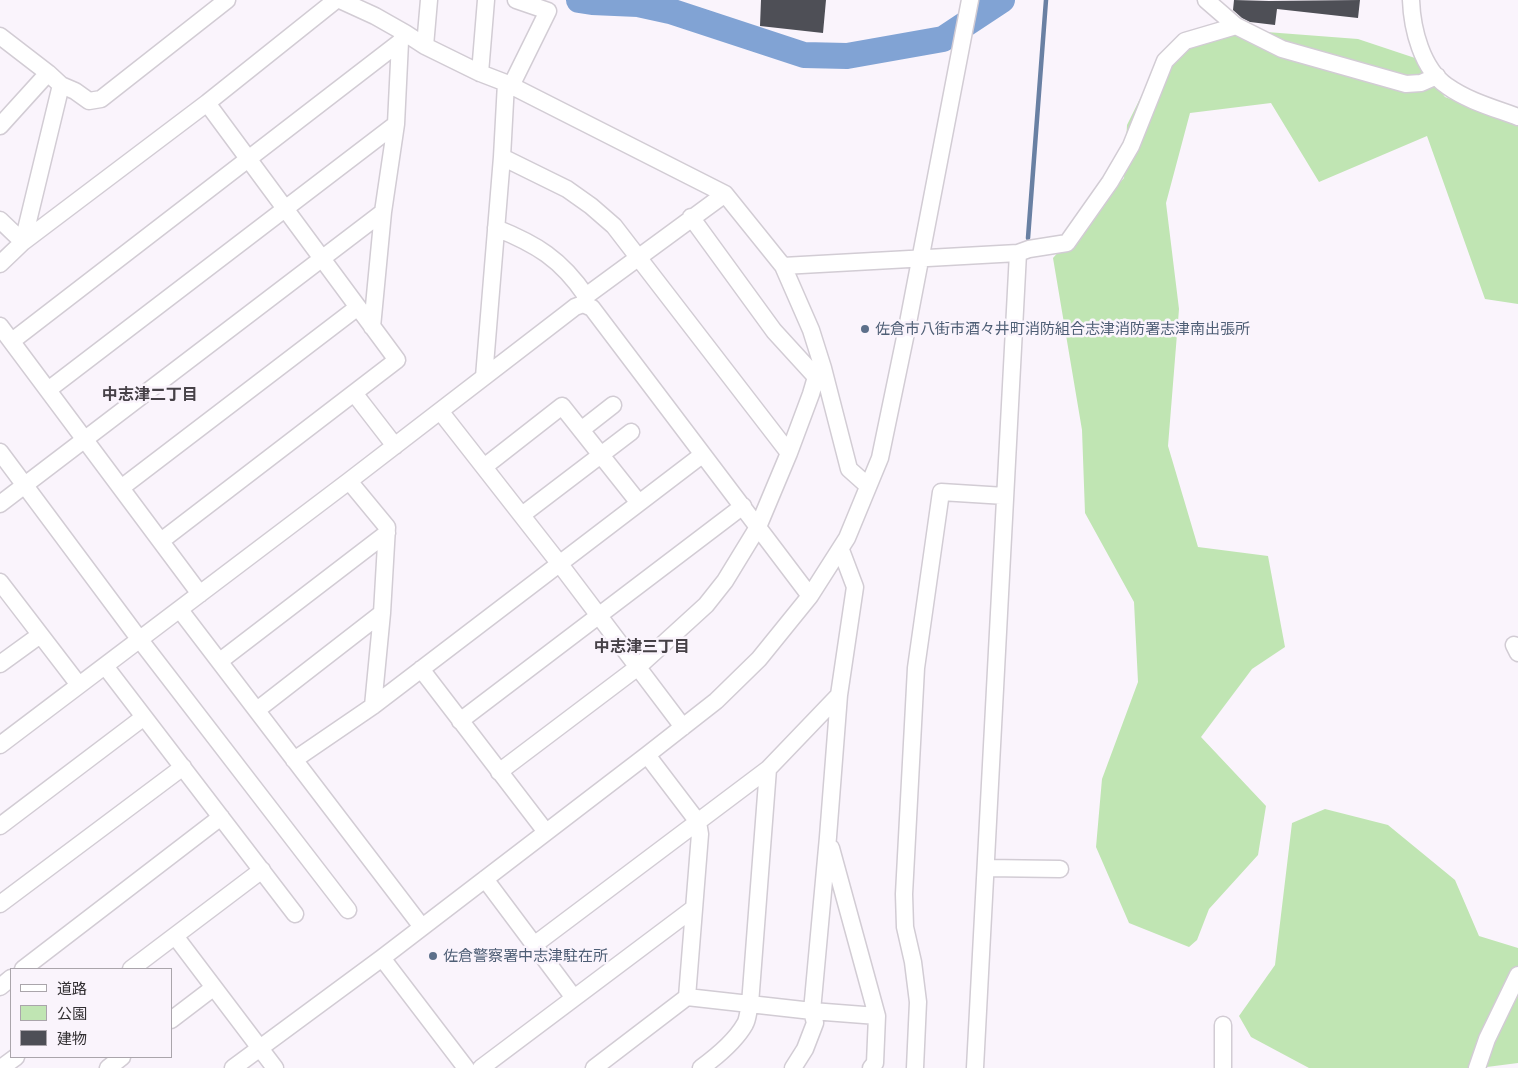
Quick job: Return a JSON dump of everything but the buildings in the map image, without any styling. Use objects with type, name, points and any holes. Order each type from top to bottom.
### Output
[{"type":"street","points":[[0,36],[61,85],[75,91],[89,101],[101,99],[227,0]]},
{"type":"street","points":[[0,264],[23,242],[207,103],[338,0],[375,8],[402,37],[508,84],[725,194],[783,266],[811,330],[819,373],[849,469],[868,486]]},
{"type":"street","points":[[425,46],[429,0]]},
{"type":"street","points":[[480,73],[486,0]]},
{"type":"street","points":[[484,377],[508,84],[548,11],[516,0]]},
{"type":"street","points":[[233,1068],[422,928],[716,701],[759,659],[810,596],[841,550],[880,458],[970,0]]},
{"type":"street","points":[[1206,0],[1236,26],[1282,49],[1406,84],[1422,83],[1437,76]]},
{"type":"street","points":[[1410,0],[1411,16],[1417,41],[1430,68],[1446,86],[1470,100],[1518,117]]},
{"type":"street","points":[[783,266],[1018,254],[1029,249],[1067,243],[1110,182],[1130,146],[1165,61],[1185,41],[1236,26]]},
{"type":"street","points":[[372,327],[383,212],[396,124],[402,37]]},
{"type":"street","points":[[12,341],[402,37]]},
{"type":"street","points":[[0,126],[48,73]]},
{"type":"street","points":[[23,242],[61,85]]},
{"type":"street","points":[[161,541],[398,360],[207,103]]},
{"type":"street","points":[[48,390],[396,124]]},
{"type":"street","points":[[502,157],[568,189],[592,206],[614,226],[789,453]]},
{"type":"street","points":[[0,746],[691,218],[725,194]]},
{"type":"street","points":[[0,504],[383,212]]},
{"type":"street","points":[[691,218],[774,331],[819,373]]},
{"type":"street","points":[[0,220],[23,242]]},
{"type":"street","points":[[496,228],[520,238],[550,256],[568,273],[585,300],[810,596]]},
{"type":"street","points":[[975,1068],[1018,254]]},
{"type":"street","points":[[121,488],[358,308]]},
{"type":"street","points":[[0,326],[200,594]]},
{"type":"street","points":[[499,772],[638,667],[706,605],[725,581],[758,527],[789,453],[819,373]]},
{"type":"street","points":[[354,393],[395,446]]},
{"type":"street","points":[[581,430],[614,405]]},
{"type":"street","points":[[484,467],[562,406],[639,503]]},
{"type":"street","points":[[440,411],[599,615],[683,727]]},
{"type":"street","points":[[522,515],[602,456],[631,432]]},
{"type":"street","points":[[0,452],[140,640],[348,910]]},
{"type":"street","points":[[294,760],[372,706],[702,455]]},
{"type":"street","points":[[349,481],[387,527],[382,613],[372,706]]},
{"type":"street","points":[[915,1068],[918,1002],[913,962],[905,927],[904,894],[916,668],[941,492],[1006,496]]},
{"type":"street","points":[[460,721],[743,506]]},
{"type":"street","points":[[220,661],[387,533]]},
{"type":"street","points":[[793,1068],[805,1048],[815,1023],[812,1010],[839,695],[855,587],[841,550]]},
{"type":"street","points":[[0,582],[79,686]]},
{"type":"street","points":[[180,610],[422,928]]},
{"type":"street","points":[[257,710],[382,613]]},
{"type":"street","points":[[0,664],[40,635]]},
{"type":"street","points":[[106,666],[295,914]]},
{"type":"street","points":[[420,669],[546,832]]},
{"type":"street","points":[[534,945],[768,769],[839,695]]},
{"type":"street","points":[[0,826],[144,717]]},
{"type":"street","points":[[647,755],[698,822],[700,834],[687,997]]},
{"type":"street","points":[[0,904],[183,767]]},
{"type":"street","points":[[701,1068],[718,1056],[742,1028],[750,1004],[768,769]]},
{"type":"street","points":[[24,968],[221,817]]},
{"type":"street","points":[[828,838],[878,1016],[875,1063],[871,1068]]},
{"type":"street","points":[[986,868],[1060,870]]},
{"type":"street","points":[[132,968],[262,870]]},
{"type":"street","points":[[485,879],[574,998]]},
{"type":"street","points":[[481,1068],[694,908]]},
{"type":"street","points":[[175,936],[275,1068]]},
{"type":"street","points":[[382,958],[466,1068]]},
{"type":"street","points":[[1477,1068],[1487,1039],[1518,975]]},
{"type":"street","points":[[0,987],[10,979]]},
{"type":"street","points":[[172,1019],[213,988]]},
{"type":"street","points":[[602,1066],[687,997],[878,1016]]},
{"type":"street","points":[[1223,1025],[1223,1068]]},
{"type":"street","points":[[1,1068],[15,1058]]},
{"type":"street","points":[[108,1068],[121,1058]]},
{"type":"green space","points":[[1201,27],[1358,39],[1415,58],[1445,97],[1518,124],[1518,304],[1485,299],[1427,136],[1319,182],[1271,103],[1190,113],[1166,203],[1179,309],[1168,446],[1198,547],[1268,556],[1285,647],[1252,669],[1201,737],[1266,806],[1258,855],[1209,909],[1197,940],[1189,947],[1129,923],[1096,847],[1102,779],[1138,682],[1134,602],[1085,513],[1082,430],[1053,258],[1124,178],[1127,125],[1160,58]]},
{"type":"green space","points":[[1325,809],[1388,825],[1455,880],[1479,936],[1518,948],[1518,1063],[1479,1068],[1309,1068],[1251,1037],[1239,1016],[1275,965],[1292,823]]},
{"type":"waterway","points":[[579,0],[638,4],[670,11],[804,55],[847,56],[943,39],[1002,0]]},
{"type":"waterway","points":[[1028,238],[1046,0]]},
{"type":"place","name":"佐倉市八街市酒々井町消防組合志津消防署志津南出張所","points":[[865,329]]},
{"type":"place","name":"佐倉警察署中志津駐在所","points":[[433,956]]},
{"type":"district","name":"中志津二丁目","points":[[150,395]]},
{"type":"district","name":"中志津三丁目","points":[[642,647]]}]
